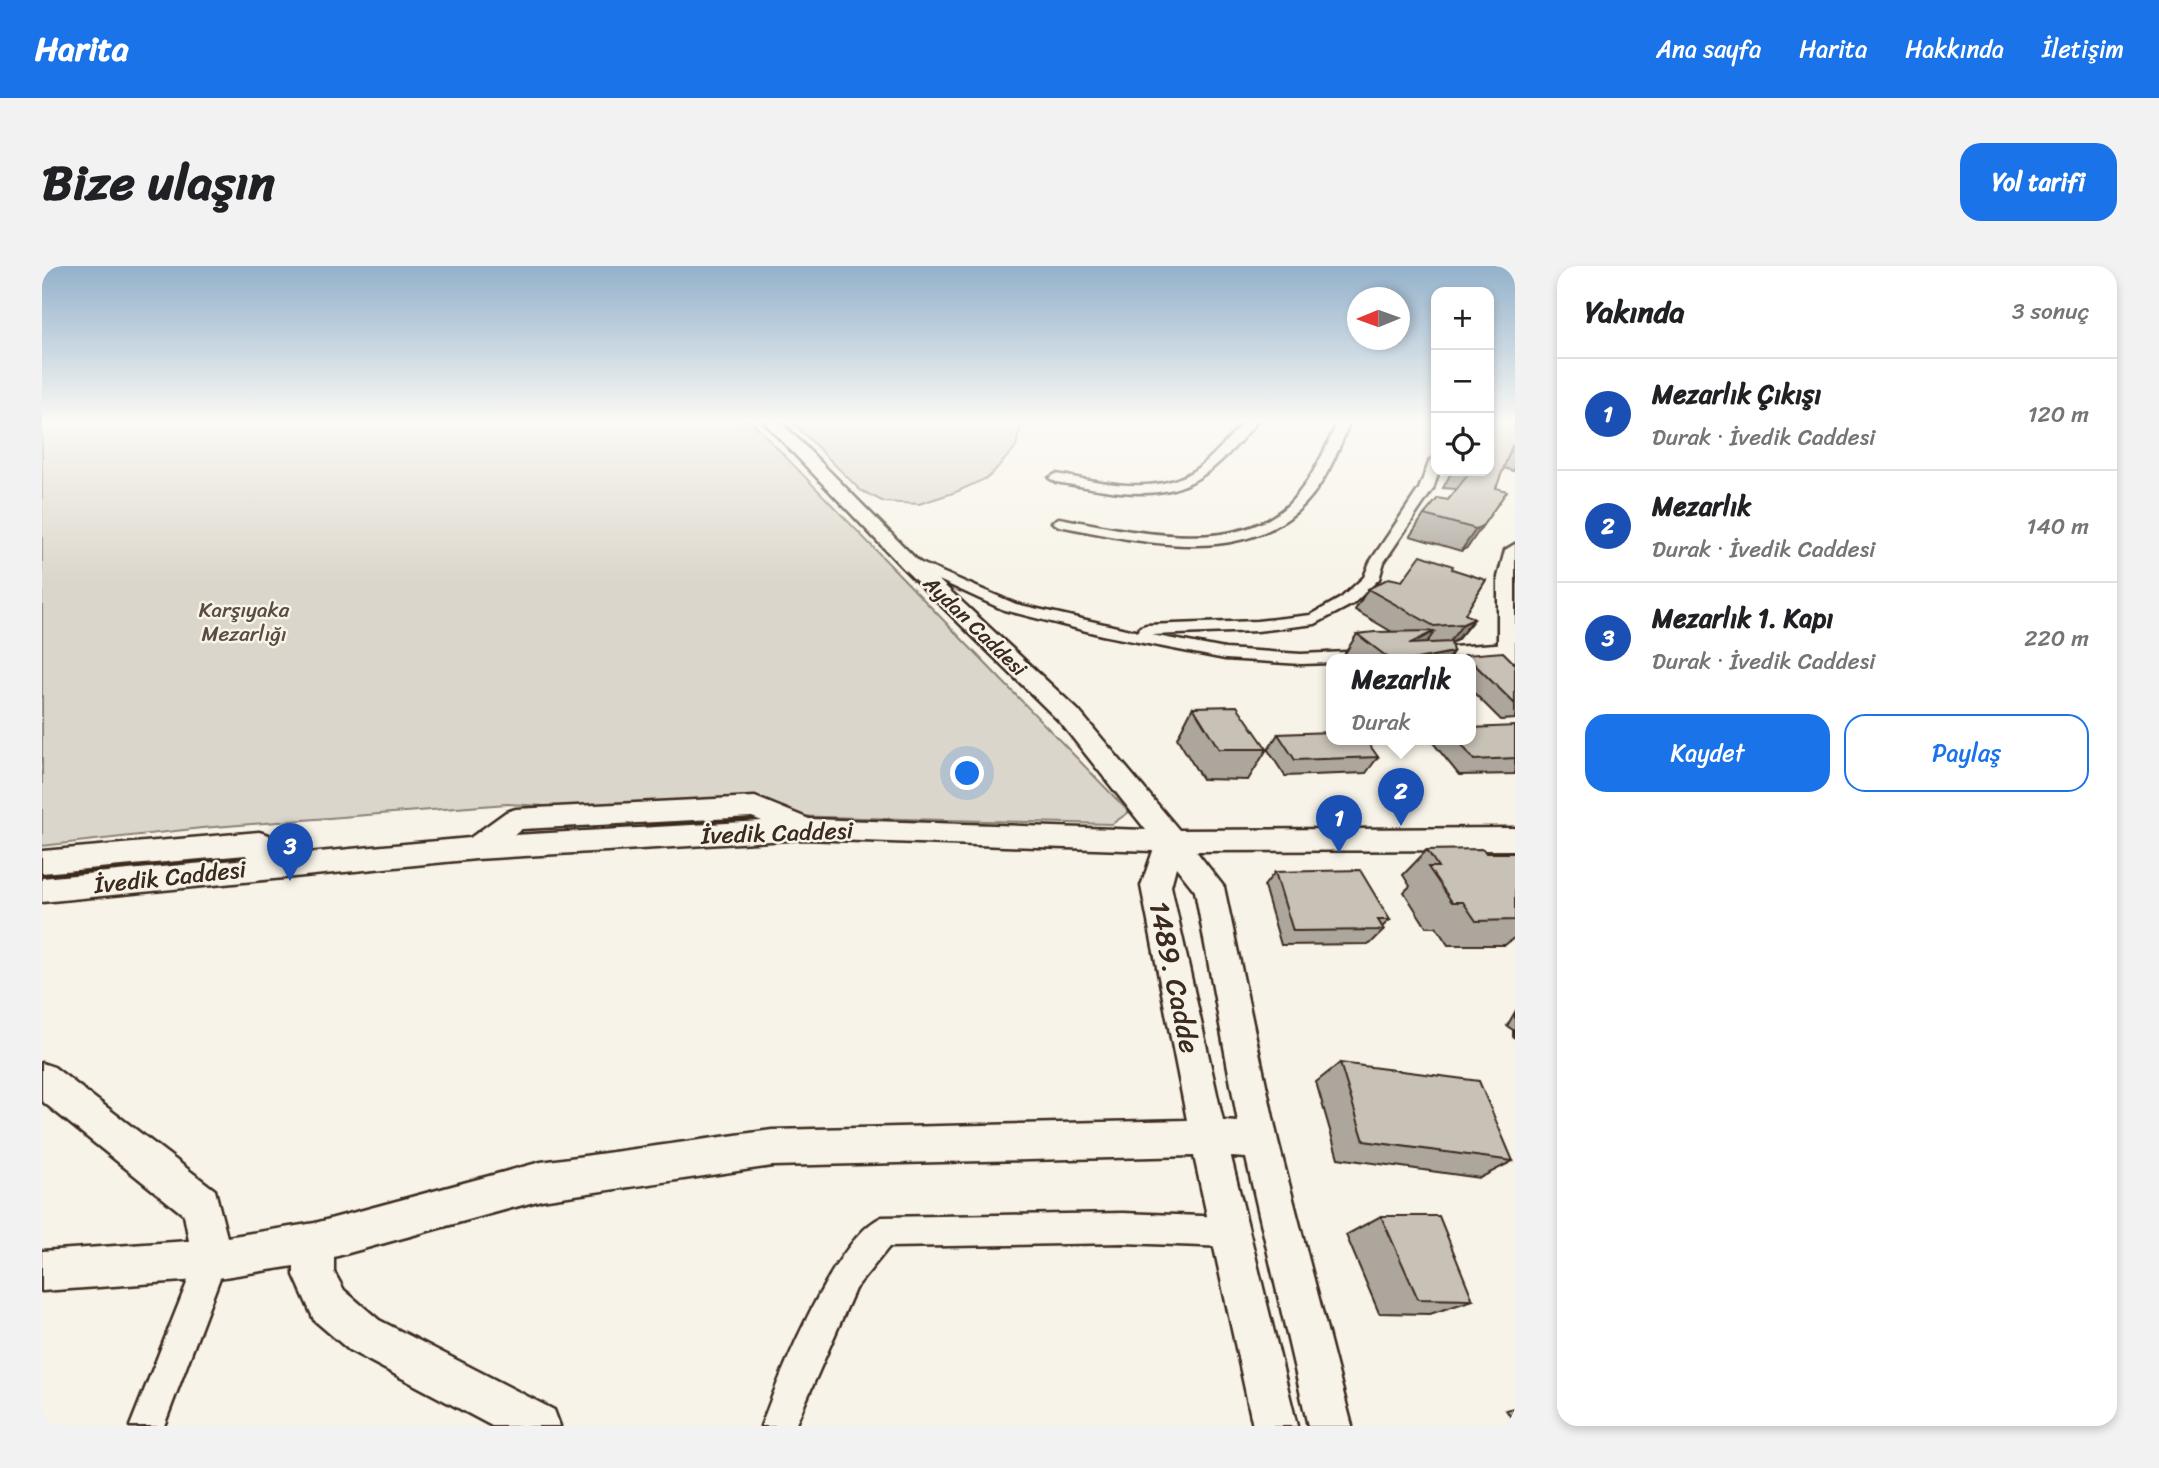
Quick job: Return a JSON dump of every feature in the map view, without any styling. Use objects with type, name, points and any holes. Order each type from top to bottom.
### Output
[{"type":"street","name":"Aydan Caddesi","points":[[822,474],[909,563],[1069,716],[1170,841]]},
{"type":"street","points":[[1056,478],[1136,491],[1176,483],[1201,474]]},
{"type":"street","points":[[1059,522],[1147,537],[1228,538],[1265,527],[1292,509],[1317,474]]},
{"type":"street","points":[[1102,630],[1245,627],[1315,619],[1347,601],[1371,579],[1377,562],[1426,489],[1431,475]]},
{"type":"street","points":[[1438,654],[1512,651],[1511,578],[1515,550]]},
{"type":"street","points":[[909,563],[1010,607],[1102,630],[1225,654],[1326,658]]},
{"type":"street","name":"İvedik Caddesi","points":[[42,890],[476,848],[804,829],[1170,841],[1515,839]]},
{"type":"street","name":"1489. Cadde","points":[[1170,841],[1156,886],[1228,1233],[1275,1426]]},
{"type":"street","name":"1489. Cadde","points":[[1170,841],[1209,887],[1260,1141],[1330,1426]]},
{"type":"street","points":[[42,862],[259,843],[262,868]]},
{"type":"street","points":[[42,1079],[201,1204],[212,1259],[148,1426]]},
{"type":"street","points":[[42,1271],[212,1259],[315,1243],[541,1181],[772,1148],[1209,1138],[1260,1141]]},
{"type":"street","points":[[778,1426],[844,1278],[882,1232],[1123,1228],[1228,1233]]},
{"type":"street","points":[[315,1243],[314,1275],[324,1295],[363,1335],[538,1426]]},
{"type":"green space","name":"Karşıyaka Mezarlığı","points":[[42,474],[802,474],[1129,812],[1112,824],[697,814],[507,804],[202,828],[42,846]]},
{"type":"green space","points":[[844,474],[992,474],[956,492],[919,504],[884,502],[860,490]]},
{"type":"building","points":[[1501,474],[1496,488],[1507,491],[1483,525],[1476,529],[1424,515],[1438,498],[1448,500],[1467,476]]},
{"type":"building","points":[[1421,555],[1486,580],[1465,614],[1474,619],[1463,624],[1434,626],[1368,589],[1389,578],[1402,581]]},
{"type":"building","points":[[1435,631],[1409,644],[1451,642],[1453,652],[1383,654],[1357,634]]},
{"type":"building","points":[[1503,652],[1515,664],[1515,704],[1476,666],[1476,654]]},
{"type":"building","points":[[1237,706],[1267,749],[1219,749],[1193,707]]},
{"type":"building","points":[[1515,726],[1515,758],[1474,760],[1462,745],[1476,745],[1476,728]]},
{"type":"building","points":[[1326,732],[1326,745],[1370,745],[1378,757],[1295,760],[1278,734]]},
{"type":"building","points":[[1483,849],[1486,853],[1515,853],[1515,920],[1476,921],[1463,902],[1452,902],[1428,867],[1438,867],[1427,850]]},
{"type":"building","points":[[1360,870],[1390,920],[1378,920],[1384,930],[1293,931],[1275,872]]},
{"type":"building","points":[[1340,1063],[1479,1081],[1513,1161],[1364,1141]]},
{"type":"building","points":[[1381,1216],[1439,1216],[1473,1300],[1418,1299]]},
{"type":"place","name":"Mezarlık","points":[[1401,826]]},
{"type":"place","name":"Mezarlık Çıkışı","points":[[1339,853]]},
{"type":"place","name":"Mezarlık 1. Kapı","points":[[290,881]]}]
